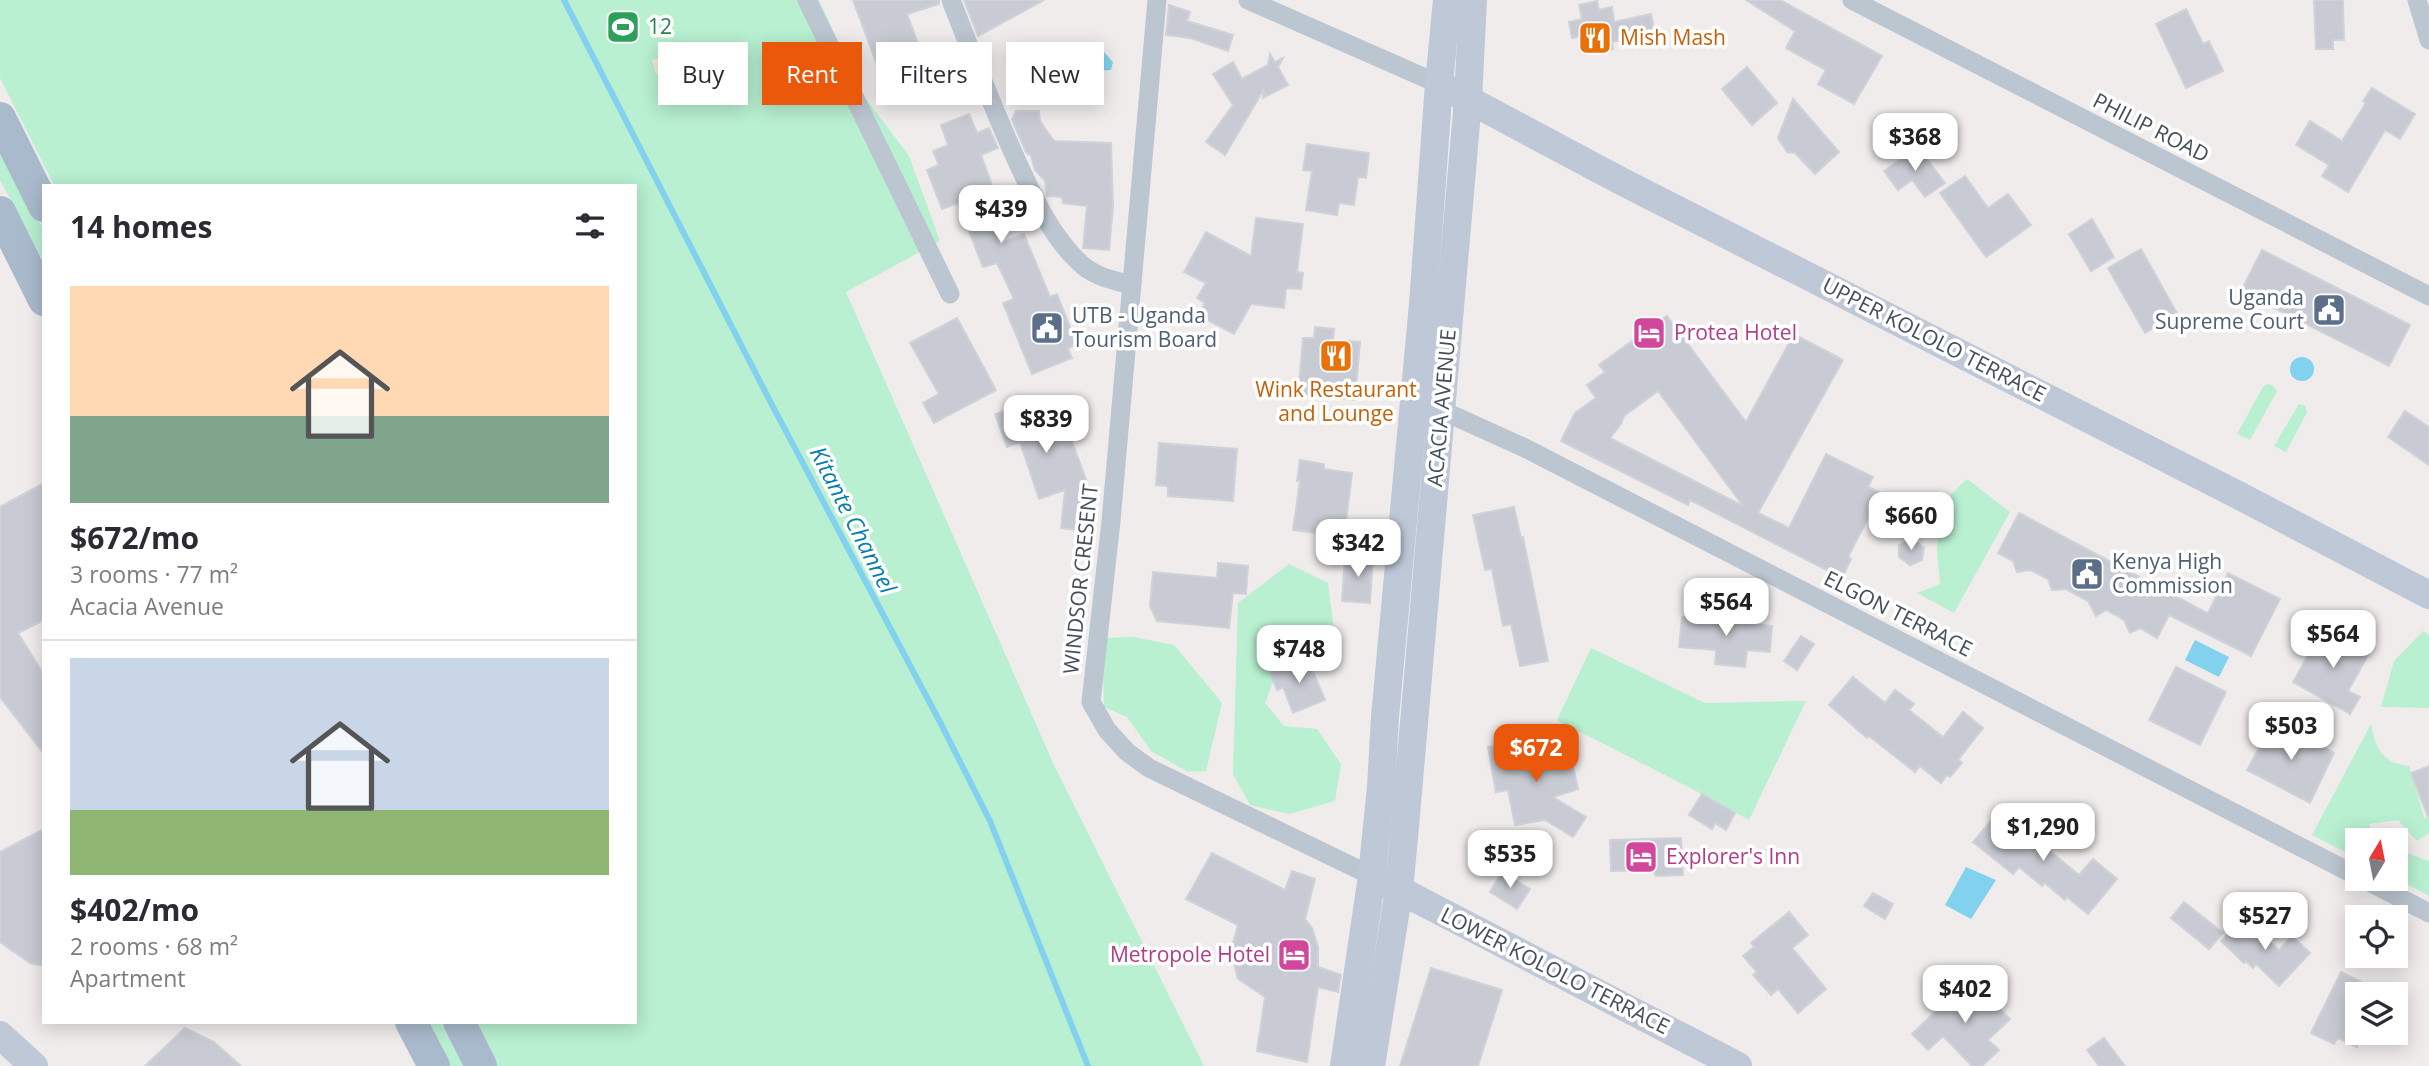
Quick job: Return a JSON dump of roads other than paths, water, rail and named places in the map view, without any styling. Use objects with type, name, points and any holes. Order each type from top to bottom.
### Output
[{"type":"main road","name":"ACACIA AVENUE","points":[[1345,1066],[1372,876],[1447,0]]},
{"type":"main road","name":"ACACIA AVENUE","points":[[1371,1066],[1399,890],[1468,100],[1473,0]]},
{"type":"main road","name":"UPPER KOLOLO TERRACE","points":[[1439,84],[1586,163],[2429,595]]},
{"type":"main road","points":[[0,118],[42,202]]},
{"type":"main road","points":[[0,212],[42,296]]},
{"type":"main road","name":"LOWER KOLOLO TERRACE","points":[[1372,876],[1738,1066]]},
{"type":"main road","points":[[412,1024],[433,1066]]},
{"type":"main road","points":[[460,1024],[481,1066]]},
{"type":"main road","points":[[0,1035],[26,1063]]},
{"type":"street","points":[[807,0],[950,294]]},
{"type":"street","points":[[951,0],[988,95],[1037,205],[1078,262],[1105,278],[1131,285]]},
{"type":"street","name":"WINDSOR CRESENT","points":[[1157,0],[1111,521],[1091,702],[1107,730],[1128,752],[1149,768],[1372,876]]},
{"type":"street","points":[[1248,0],[1439,84]]},
{"type":"street","name":"PHILIP ROAD","points":[[1852,0],[2429,296]]},
{"type":"street","points":[[2417,0],[2429,40]]},
{"type":"street","name":"ELGON TERRACE","points":[[1413,409],[1441,410],[1525,448],[2345,870]]},
{"type":"street","name":"ELGON TERRACE","points":[[2386,891],[2429,913]]},
{"type":"water","points":[[1104,52],[1113,62],[1111,70],[1104,70]]},
{"type":"water","points":[[2302,357],[2311,360],[2314,369],[2311,378],[2302,381],[2293,378],[2290,369],[2293,360]]},
{"type":"water","points":[[2195,640],[2229,657],[2219,677],[2185,660]]},
{"type":"water","points":[[1966,867],[1996,880],[1971,919],[1945,905]]},
{"type":"waterway","name":"Kitante Channel","points":[[564,0],[990,821],[1088,1066]]},
{"type":"place","name":"12","points":[[623,27]]},
{"type":"place","name":"Mish Mash","points":[[1595,38]]},
{"type":"place","name":"Uganda Supreme Court","points":[[2329,310]]},
{"type":"place","name":"UTB - Uganda Tourism Board","points":[[1047,328]]},
{"type":"place","name":"Protea Hotel","points":[[1649,333]]},
{"type":"place","name":"Wink Restaurant and Lounge","points":[[1336,356]]},
{"type":"place","name":"Kenya High Commission","points":[[2087,574]]},
{"type":"place","name":"Explorer's Inn","points":[[1641,857]]},
{"type":"place","name":"Metropole Hotel","points":[[1294,955]]}]
